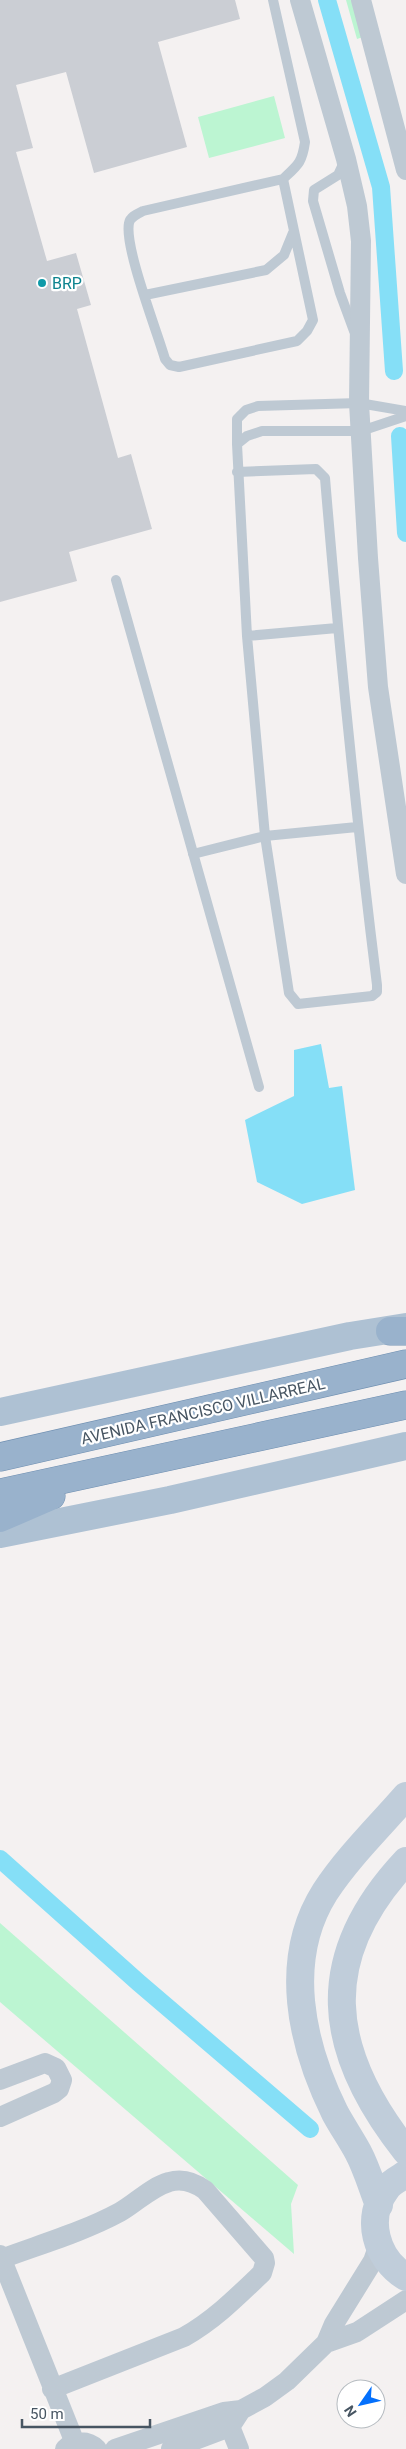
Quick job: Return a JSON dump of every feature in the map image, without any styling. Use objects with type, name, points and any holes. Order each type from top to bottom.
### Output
[{"type":"highway","name":"AVENIDA FRANCISCO VILLARREAL","points":[[0,1457],[406,1364]]},
{"type":"highway","points":[[0,1493],[406,1405]]},
{"type":"highway","points":[[0,1518],[136,1463]]},
{"type":"main road","points":[[0,1412],[350,1336],[401,1330]]},
{"type":"main road","points":[[0,1534],[170,1500],[406,1446]]},
{"type":"main road","points":[[379,2205],[367,2170],[335,2112],[302,2026],[300,1981],[302,1952],[312,1917],[325,1892],[349,1861],[406,1796]]},
{"type":"main road","points":[[406,1861],[369,1905],[360,1922],[345,1965],[341,1990],[342,2013],[347,2042],[357,2072],[370,2098],[406,2151]]},
{"type":"main road","points":[[406,2174],[387,2188],[379,2205],[374,2231],[378,2248],[389,2262],[406,2277]]},
{"type":"street","points":[[300,0],[346,159],[357,206],[361,241],[358,344],[359,403],[378,687],[406,874]]},
{"type":"street","points":[[360,0],[406,170]]},
{"type":"street","points":[[0,2080],[45,2063],[56,2068],[62,2080],[59,2089],[54,2093],[0,2117]]},
{"type":"street","points":[[52,2389],[184,2337],[197,2330],[221,2312],[262,2273],[265,2264],[263,2254],[205,2190],[197,2184],[178,2181],[168,2182],[121,2211],[88,2227],[1,2257],[52,2389],[70,2446],[84,2442],[97,2449]]},
{"type":"street","points":[[171,2449],[221,2425],[287,2381],[326,2343],[334,2324],[373,2261],[378,2248]]},
{"type":"street","points":[[326,2343],[357,2332],[406,2300]]},
{"type":"street","points":[[115,2449],[153,2444],[221,2425]]},
{"type":"street","points":[[221,2425],[239,2449]]},
{"type":"lane","points":[[273,0],[305,142],[303,159],[283,179],[143,211],[134,216],[129,222],[130,246],[165,359],[170,365],[179,367],[297,341],[307,332],[312,320],[292,233],[283,179]]},
{"type":"lane","points":[[346,159],[338,175],[314,190],[312,201],[340,293],[358,344]]},
{"type":"lane","points":[[145,295],[266,270],[284,255],[292,233]]},
{"type":"lane","points":[[238,472],[316,469],[326,478],[337,628],[357,827],[377,992],[372,996],[350,1000],[298,1004],[289,993],[265,836],[247,636],[238,472],[237,419],[246,410],[258,406],[359,403],[406,411]]},
{"type":"lane","points":[[237,444],[247,436],[262,431],[361,431],[406,416]]},
{"type":"lane","points":[[116,580],[259,1088]]},
{"type":"lane","points":[[247,636],[337,628]]},
{"type":"lane","points":[[193,854],[265,836],[357,827]]},
{"type":"green space","points":[[346,0],[353,0],[363,37],[357,39]]},
{"type":"green space","points":[[274,96],[285,138],[209,158],[198,117]]},
{"type":"green space","points":[[0,1923],[298,2185],[291,2204],[294,2254],[0,2002]]},
{"type":"water","points":[[321,1044],[329,1088],[342,1086],[355,1190],[302,1204],[257,1182],[245,1120],[294,1096],[294,1050]]},
{"type":"building","name":"BRP","points":[[0,0],[235,0],[240,19],[158,42],[187,147],[94,173],[66,72],[16,85],[33,148],[16,152],[47,261],[76,253],[91,305],[77,309],[118,458],[131,454],[152,529],[69,552],[77,581],[0,602]]},
{"type":"waterway","points":[[327,0],[381,187],[394,371]]},
{"type":"waterway","points":[[400,436],[406,533]]},
{"type":"waterway","points":[[0,1859],[139,1983],[310,2129]]},
{"type":"place","name":"BRP","points":[[42,283]]}]
